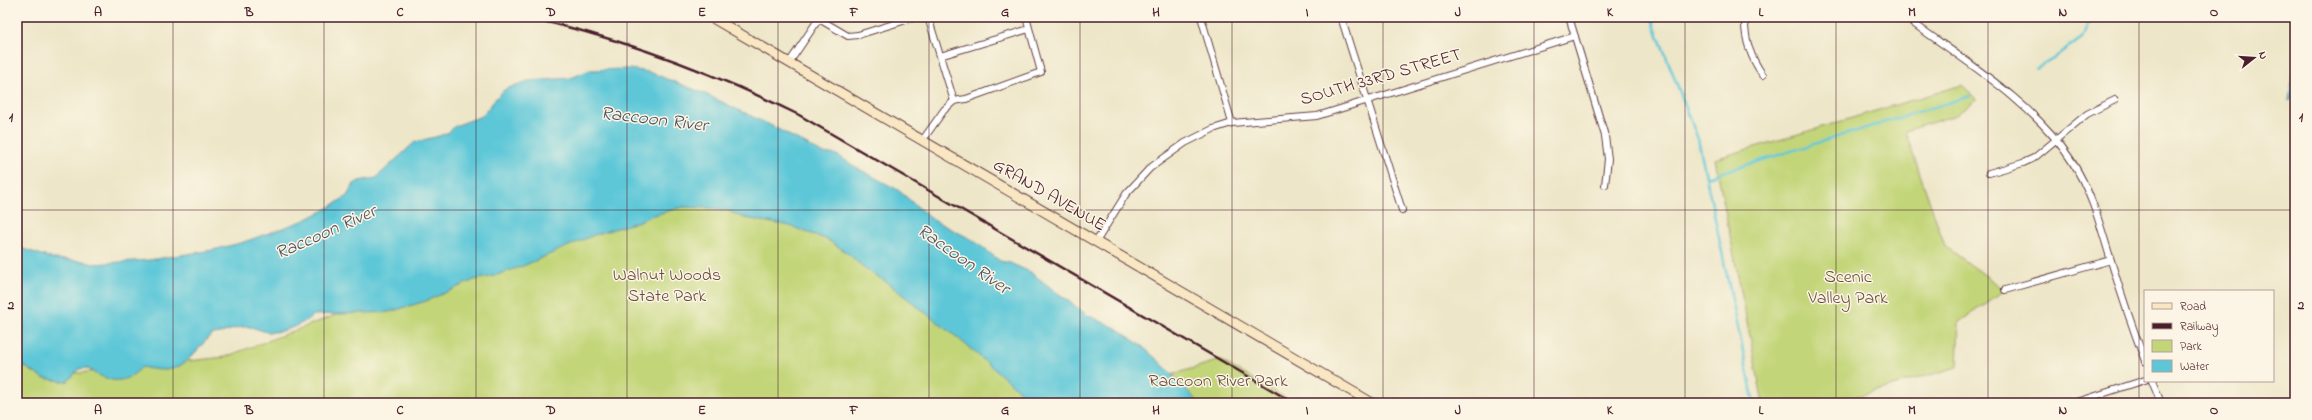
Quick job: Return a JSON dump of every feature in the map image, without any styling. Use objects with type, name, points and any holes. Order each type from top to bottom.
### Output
[{"type":"main road","name":"GRAND AVENUE","points":[[711,17],[1372,403]]},
{"type":"street","points":[[789,63],[819,18],[848,36],[858,35],[916,17]]},
{"type":"street","points":[[928,17],[954,101]]},
{"type":"street","points":[[922,141],[944,110],[954,101],[966,99],[1041,72],[1026,17]]},
{"type":"street","points":[[1201,17],[1232,123]]},
{"type":"street","points":[[1341,17],[1402,210]]},
{"type":"street","points":[[1569,17],[1605,136],[1608,159],[1606,185]]},
{"type":"street","points":[[1745,17],[1746,41],[1750,54],[1763,75]]},
{"type":"street","points":[[1905,17],[2016,100],[2056,139],[2071,160],[2087,190],[2144,359]]},
{"type":"street","points":[[940,56],[1029,29]]},
{"type":"street","name":"SOUTH 33RD STREET","points":[[1096,242],[1126,194],[1150,168],[1185,143],[1213,129],[1232,123],[1317,116],[1575,36]]},
{"type":"street","points":[[1989,173],[2024,164],[2040,154],[2087,114],[2115,100]]},
{"type":"street","points":[[2005,290],[2111,260]]},
{"type":"street","points":[[2074,403],[2144,380]]},
{"type":"street","points":[[2152,382],[2161,403]]},
{"type":"green space","name":"Scenic Valley Park","points":[[1962,85],[1977,99],[1956,115],[1905,131],[1945,246],[2005,290],[1959,322],[1957,367],[1835,403],[1763,403],[1715,159]]},
{"type":"green space","name":"Walnut Woods State Park","points":[[749,172],[1062,403],[17,403],[17,357],[79,373],[225,357],[468,265]]},
{"type":"green space","name":"Raccoon River Park","points":[[1220,360],[1294,403],[1152,403],[1139,385]]},
{"type":"water","points":[[2295,64],[2295,97],[2289,101],[2293,67]]},
{"type":"water","name":"Raccoon River","points":[[629,69],[649,72],[703,93],[770,125],[822,153],[837,155],[857,168],[898,190],[933,220],[973,240],[1000,261],[1010,263],[1030,272],[1087,315],[1116,328],[1143,347],[1162,364],[1199,403],[1030,403],[1014,386],[959,339],[885,281],[866,270],[850,255],[828,240],[790,226],[745,218],[728,211],[711,208],[683,207],[650,216],[637,222],[594,235],[523,266],[494,276],[474,280],[426,301],[389,312],[313,315],[299,325],[281,331],[267,332],[247,327],[212,334],[183,364],[167,370],[156,370],[142,367],[128,378],[115,380],[102,377],[87,368],[79,369],[67,382],[43,378],[17,362],[17,247],[54,259],[83,261],[93,264],[149,260],[213,250],[244,242],[305,220],[330,207],[347,196],[354,184],[359,181],[376,178],[415,142],[439,136],[449,132],[455,126],[482,116],[504,90],[528,81],[571,78],[590,70]]},
{"type":"waterway","points":[[1651,17],[1698,139],[1754,403]]},
{"type":"waterway","points":[[2036,69],[2053,59],[2082,38],[2091,17]]},
{"type":"waterway","points":[[1707,177],[1970,96]]},
{"type":"railway","points":[[526,17],[597,35],[666,58],[733,84],[799,115],[1294,403]]}]
